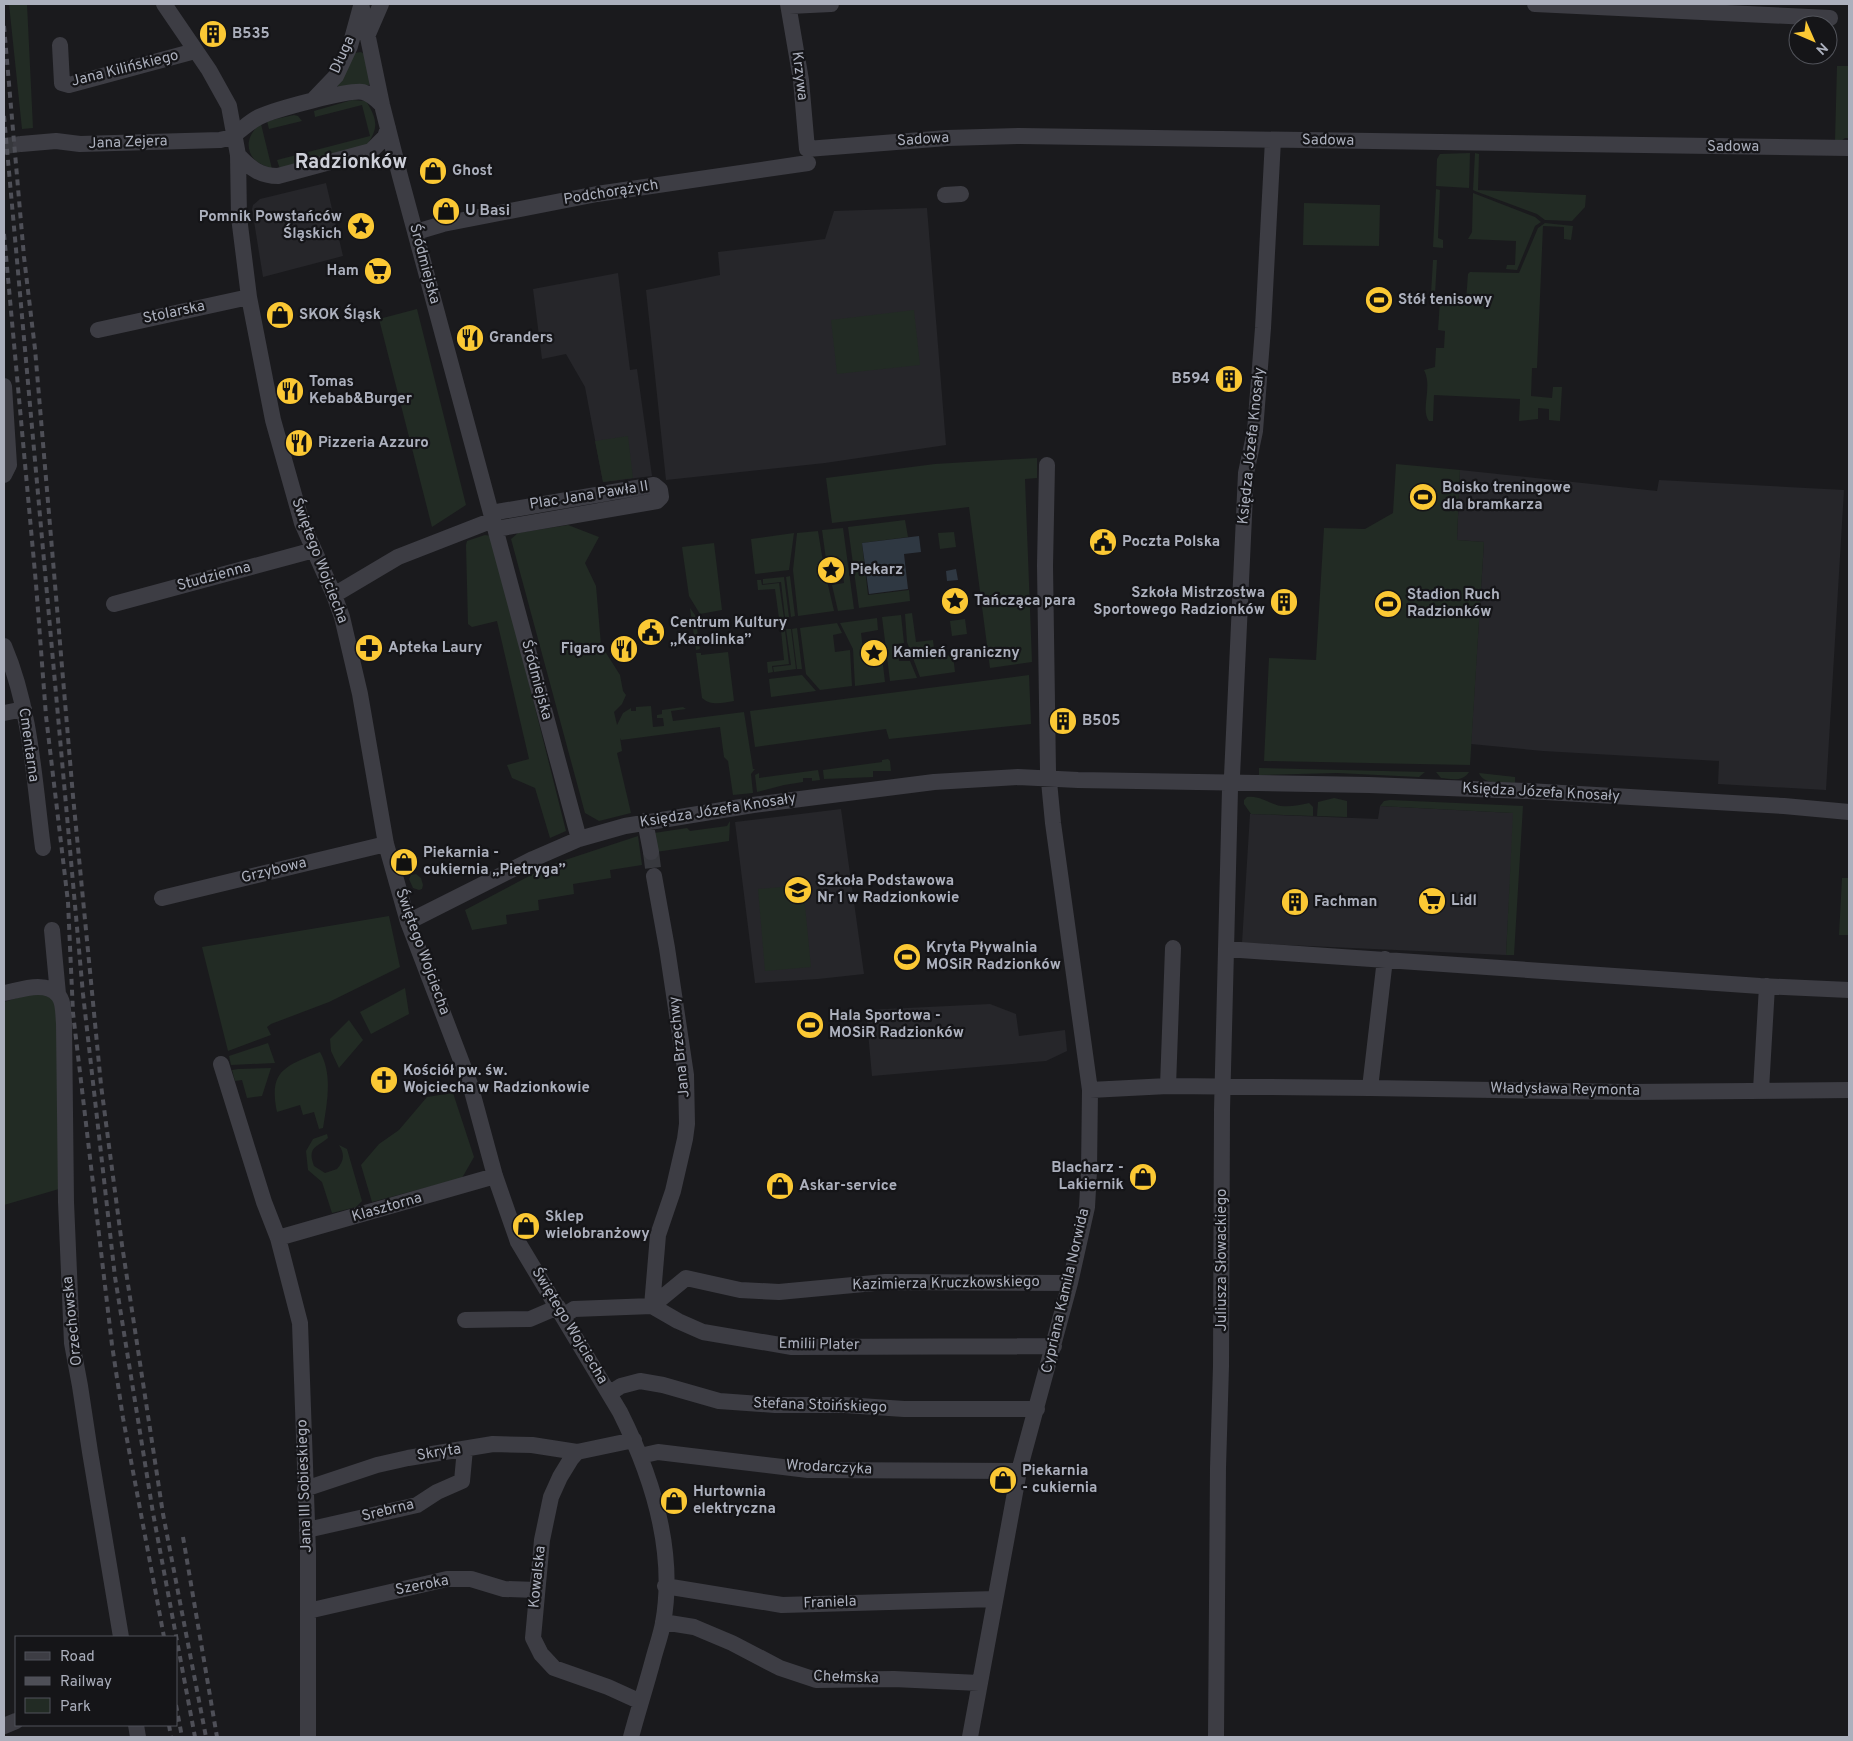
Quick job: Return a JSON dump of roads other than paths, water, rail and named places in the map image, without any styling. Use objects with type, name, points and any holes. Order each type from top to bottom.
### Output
[{"type":"street","name":"Świętego Wojciecha","points":[[164,4],[224,95],[229,106],[238,156],[239,217],[249,296],[273,420],[302,523],[342,617],[360,694],[386,844],[408,922],[470,1084],[495,1176],[518,1242],[610,1393],[634,1440],[652,1493],[660,1524],[666,1574],[663,1622],[631,1737]]},
{"type":"street","name":"Długa","points":[[313,100],[336,76],[350,46],[362,4]]},
{"type":"street","name":"Śródmiejska","points":[[362,4],[382,105],[579,839]]},
{"type":"street","name":"Długa","points":[[368,34],[381,4]]},
{"type":"street","points":[[789,5],[831,4]]},
{"type":"street","points":[[1535,4],[1788,16]]},
{"type":"street","name":"Krzywa","points":[[789,5],[800,80],[807,156]]},
{"type":"street","name":"Jana Kilińskiego","points":[[60,45],[62,83],[69,85],[195,51]]},
{"type":"street","points":[[235,135],[261,116],[313,100],[351,92],[363,92],[373,97],[382,105]]},
{"type":"street","points":[[238,156],[255,171],[267,176],[278,176],[371,151],[385,137],[388,128]]},
{"type":"street","name":"Jana Zejera","points":[[21,144],[56,141],[80,144],[210,140],[235,135]]},
{"type":"street","name":"Sadowa","points":[[807,156],[947,138],[1020,136],[1849,148]]},
{"type":"street","name":"Księdza Józefa Knosały","points":[[1232,783],[1246,473],[1255,431],[1263,328],[1273,140]]},
{"type":"street","name":"Podchorążych","points":[[416,232],[443,224],[597,194],[807,156]]},
{"type":"street","name":"Stolarska","points":[[98,330],[249,296]]},
{"type":"street","points":[[4,386],[10,466],[4,475]]},
{"type":"street","points":[[1047,465],[1045,566],[1048,779]]},
{"type":"street","name":"Plac Jana Pawła II","points":[[654,484],[660,490],[661,497],[657,501],[494,521],[654,484]]},
{"type":"street","points":[[334,595],[398,557],[494,521]]},
{"type":"street","name":"Studzienna","points":[[114,604],[314,550]]},
{"type":"street","name":"Cmentarna","points":[[4,646],[9,671],[24,709],[42,848]]},
{"type":"street","points":[[4,713],[24,709]]},
{"type":"street","name":"Księdza Józefa Knosały","points":[[408,922],[533,859],[579,839],[645,821],[753,804],[934,782],[1018,777],[1369,785],[1528,791],[1784,806],[1849,812]]},
{"type":"street","name":"Cypriana Kamila Norwida","points":[[970,1737],[1019,1472],[1054,1346],[1087,1207],[1090,1090],[1048,779]]},
{"type":"street","name":"Juliusza Słowackiego","points":[[1216,1737],[1218,1468],[1222,1366],[1223,1087],[1232,783]]},
{"type":"street","points":[[645,821],[651,852]]},
{"type":"street","name":"Grzybowa","points":[[162,898],[386,844]]},
{"type":"street","name":"Jana Brzechwy","points":[[652,1306],[658,1235],[673,1191],[686,1138],[687,1124],[686,1075],[668,948],[654,876]]},
{"type":"street","name":"Orzechowska","points":[[52,930],[64,1022],[66,1211],[72,1343],[121,1636]]},
{"type":"street","points":[[1168,1086],[1173,948]]},
{"type":"street","points":[[1226,949],[1849,990]]},
{"type":"street","points":[[1370,1088],[1384,959]]},
{"type":"street","points":[[1761,1090],[1767,986]]},
{"type":"street","points":[[4,993],[45,987],[60,998]]},
{"type":"street","name":"Jana III Sobieskiego","points":[[221,1064],[264,1202],[278,1238],[300,1323],[307,1530],[308,1737]]},
{"type":"street","name":"Władysława Reymonta","points":[[1090,1090],[1168,1086],[1629,1092],[1849,1090]]},
{"type":"street","name":"Klasztorna","points":[[278,1238],[495,1176]]},
{"type":"street","name":"Kazimierza Kruczkowskiego","points":[[652,1306],[686,1278],[740,1290],[779,1292],[885,1282],[1070,1283]]},
{"type":"street","points":[[465,1320],[530,1319],[574,1310],[652,1306]]},
{"type":"street","name":"Emilii Plater","points":[[652,1306],[678,1321],[703,1332],[792,1348],[1054,1346]]},
{"type":"street","name":"Stefana Stoińskiego","points":[[610,1393],[621,1386],[640,1381],[663,1384],[719,1401],[775,1405],[845,1405],[904,1409],[1036,1409]]},
{"type":"street","points":[[577,1452],[634,1440]]},
{"type":"street","name":"Skryta","points":[[305,1489],[377,1465],[493,1444],[532,1445],[577,1452]]},
{"type":"street","name":"Srebrna","points":[[307,1530],[417,1505],[437,1492],[462,1481],[465,1449]]},
{"type":"street","name":"Kowalska","points":[[577,1452],[560,1476],[551,1497],[542,1540],[533,1638],[541,1654],[554,1668],[608,1687],[641,1702]]},
{"type":"street","name":"Wrodarczyka","points":[[640,1456],[658,1452],[808,1470],[1019,1472]]},
{"type":"street","name":"Szeroka","points":[[308,1611],[448,1579],[471,1580],[504,1589],[537,1590]]},
{"type":"street","name":"Franiela","points":[[665,1586],[782,1605],[995,1599]]},
{"type":"street","name":"Chełmska","points":[[663,1622],[694,1626],[780,1668],[816,1680],[894,1679],[980,1683]]},
{"type":"tunnel","points":[[4,146],[21,144]]},
{"type":"tunnel","points":[[651,852],[654,876]]},
{"type":"railway","points":[[4,26],[24,257],[35,349],[73,796],[101,1085],[122,1245],[163,1514],[206,1737]]},
{"type":"railway","points":[[4,116],[83,994],[115,1277],[153,1513],[176,1636]]},
{"type":"railway","points":[[4,234],[46,716],[68,902],[73,1013],[112,1345],[123,1418],[164,1636]]},
{"type":"railway","points":[[183,1537],[217,1737]]},
{"type":"railway","points":[[178,1646],[195,1737]]},
{"type":"railway","points":[[178,1716],[182,1737]]},
{"type":"railway","points":[[169,1726],[171,1737]]},
{"type":"place","name":"B535","points":[[213,34]]},
{"type":"place","name":"Ghost","points":[[433,171]]},
{"type":"place","name":"U Basi","points":[[446,211]]},
{"type":"place","name":"Pomnik Powstańców Śląskich","points":[[361,226]]},
{"type":"place","name":"Ham","points":[[378,271]]},
{"type":"place","name":"Stół tenisowy","points":[[1379,300]]},
{"type":"place","name":"SKOK Śląsk","points":[[280,315]]},
{"type":"place","name":"Granders","points":[[470,338]]},
{"type":"place","name":"B594","points":[[1229,379]]},
{"type":"place","name":"Tomas Kebab&Burger","points":[[290,391]]},
{"type":"place","name":"Pizzeria Azzuro","points":[[299,443]]},
{"type":"place","name":"Boisko treningowe dla bramkarza","points":[[1423,497]]},
{"type":"place","name":"Poczta Polska","points":[[1103,542]]},
{"type":"place","name":"Piekarz","points":[[831,570]]},
{"type":"place","name":"Tańcząca para","points":[[955,601]]},
{"type":"place","name":"Szkoła Mistrzostwa Sportowego Radzionków","points":[[1284,602]]},
{"type":"place","name":"Stadion Ruch Radzionków","points":[[1388,604]]},
{"type":"place","name":"Centrum Kultury „Karolinka”","points":[[651,632]]},
{"type":"place","name":"Apteka Laury","points":[[369,648]]},
{"type":"place","name":"Figaro","points":[[624,649]]},
{"type":"place","name":"Kamień graniczny","points":[[874,653]]},
{"type":"place","name":"B505","points":[[1063,721]]},
{"type":"place","name":"Piekarnia - cukiernia „Pietryga”","points":[[404,862]]},
{"type":"place","name":"Szkoła Podstawowa Nr 1 w Radzionkowie","points":[[798,890]]},
{"type":"place","name":"Lidl","points":[[1432,901]]},
{"type":"place","name":"Fachman","points":[[1295,902]]},
{"type":"place","name":"Kryta Pływalnia MOSiR Radzionków","points":[[907,957]]},
{"type":"place","name":"Hala Sportowa - MOSiR Radzionków","points":[[810,1025]]},
{"type":"place","name":"Kościół pw. św. Wojciecha w Radzionkowie","points":[[384,1080]]},
{"type":"place","name":"Blacharz - Lakiernik","points":[[1143,1177]]},
{"type":"place","name":"Askar-service","points":[[780,1186]]},
{"type":"place","name":"Sklep wielobranżowy","points":[[526,1226]]},
{"type":"place","name":"Piekarnia - cukiernia","points":[[1003,1480]]},
{"type":"place","name":"Hurtownia elektryczna","points":[[674,1501]]},
{"type":"district","name":"Radzionków","points":[[351,163]]}]
